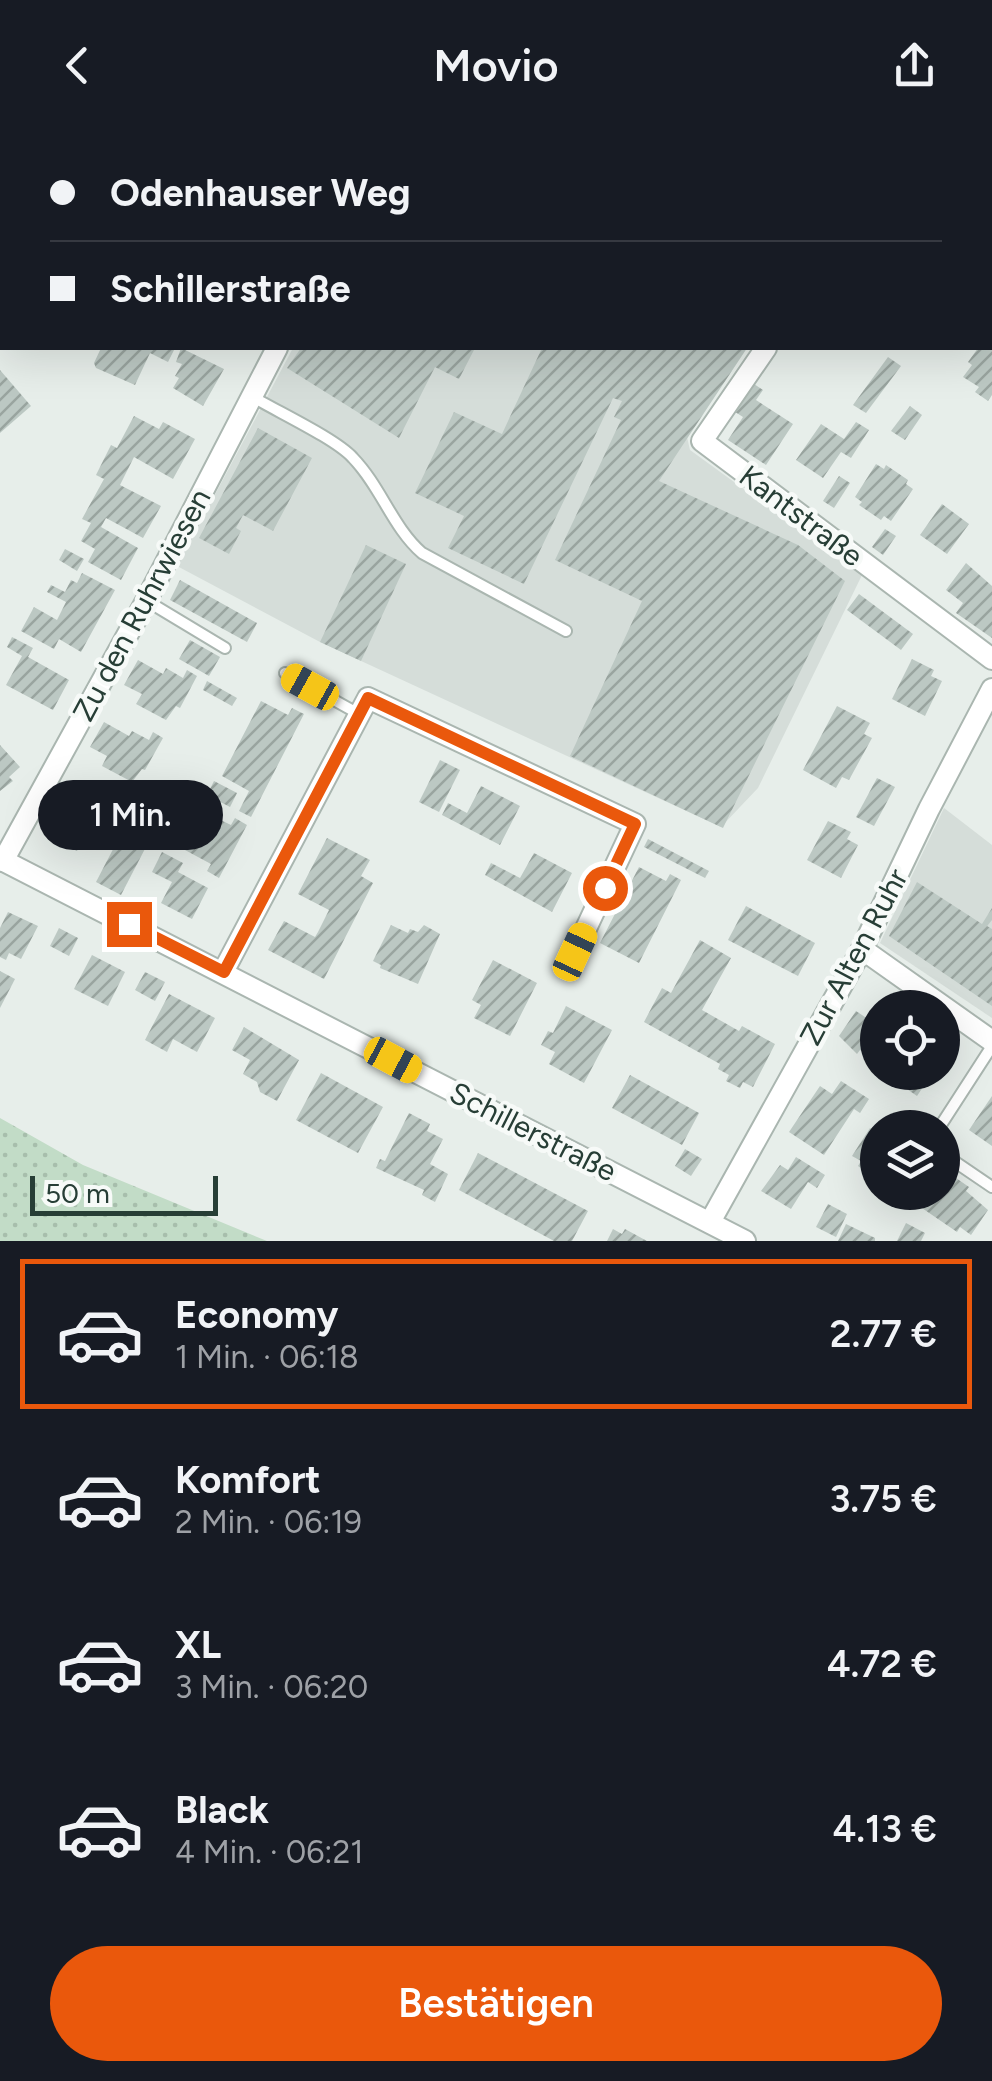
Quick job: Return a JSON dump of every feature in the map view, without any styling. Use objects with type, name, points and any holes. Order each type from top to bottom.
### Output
[{"type":"street","name":"Zu den Ruhrwiesen","points":[[1,862],[146,600],[277,350]]},
{"type":"street","name":"Kantstraße","points":[[765,350],[702,441],[992,659]]},
{"type":"street","name":"Zur Alten Ruhr","points":[[710,1222],[862,949],[929,808],[992,689]]},
{"type":"street","points":[[224,972],[368,698],[635,824],[575,952]]},
{"type":"street","name":"Schillerstraße","points":[[1,862],[224,972],[745,1241]]},
{"type":"street","points":[[862,949],[992,1044]]},
{"type":"lane","points":[[252,397],[350,454],[390,507],[406,538],[422,553],[566,630]]},
{"type":"lane","points":[[146,600],[225,648]]},
{"type":"lane","points":[[285,673],[360,714]]},
{"type":"lane","points":[[950,1110],[992,1044]]},
{"type":"lane","points":[[960,1166],[992,1188]]},
{"type":"shaded area","points":[[292,350],[746,350],[687,437],[690,450],[862,575],[758,788],[721,827],[320,642],[177,566]]},
{"type":"shaded area","points":[[944,808],[992,845],[992,1018],[960,997],[960,990],[950,990],[880,943]]},
{"type":"green space","points":[[0,1118],[83,1165],[267,1241],[0,1241]]},
{"type":"building","points":[[100,350],[174,350],[168,362],[150,353],[135,385],[96,368],[94,363]]},
{"type":"building","points":[[180,350],[185,350],[224,369],[203,406],[173,388],[182,364],[176,362]]},
{"type":"building","points":[[300,350],[474,350],[459,379],[435,367],[399,438],[287,368]]},
{"type":"building","points":[[541,350],[746,350],[659,481],[798,545],[845,581],[723,828],[570,756],[642,601],[555,560],[621,420],[614,417],[622,401],[613,398],[524,584],[448,548],[464,516],[415,493],[454,412],[502,434]]},
{"type":"building","points":[[977,350],[992,350],[992,395],[988,401],[975,392],[979,387],[963,377],[972,365],[968,362]]},
{"type":"building","points":[[888,357],[901,366],[866,413],[853,405]]},
{"type":"building","points":[[0,370],[31,406],[0,433]]},
{"type":"building","points":[[751,382],[763,390],[756,400],[793,424],[766,465],[728,440],[743,417],[732,410]]},
{"type":"building","points":[[910,406],[922,415],[905,440],[891,431]]},
{"type":"building","points":[[134,416],[159,429],[163,422],[195,439],[173,479],[134,457],[120,485],[161,506],[143,538],[106,518],[101,527],[138,548],[121,580],[88,562],[95,549],[81,541],[91,523],[82,519],[104,479],[96,475],[111,445],[117,448]]},
{"type":"building","points":[[856,422],[869,430],[851,458],[841,452],[823,478],[796,460],[821,424],[844,439]]},
{"type":"building","points":[[258,428],[312,458],[273,531],[243,515],[236,528],[241,531],[229,554],[199,538]]},
{"type":"building","points":[[876,464],[884,469],[886,465],[908,480],[906,484],[913,489],[891,521],[884,516],[881,520],[859,505],[862,502],[855,497]]},
{"type":"building","points":[[839,476],[850,483],[834,508],[823,501]]},
{"type":"building","points":[[942,504],[969,524],[947,554],[920,535]]},
{"type":"building","points":[[885,529],[896,536],[883,555],[872,547]]},
{"type":"building","points":[[366,545],[406,564],[361,661],[320,642]]},
{"type":"building","points":[[65,549],[84,559],[77,571],[59,560]]},
{"type":"building","points":[[966,563],[992,586],[992,638],[956,613],[963,603],[946,590]]},
{"type":"building","points":[[82,573],[115,590],[81,652],[59,639],[54,649],[21,631],[34,607],[57,620],[66,602],[47,592],[51,585],[65,592],[71,580],[77,583]]},
{"type":"building","points":[[180,580],[257,623],[247,642],[170,600]]},
{"type":"building","points":[[859,594],[913,634],[901,650],[847,610]]},
{"type":"building","points":[[12,637],[33,648],[28,657],[69,680],[53,710],[6,685],[22,656],[7,647]]},
{"type":"building","points":[[190,640],[220,657],[209,676],[179,659]]},
{"type":"building","points":[[912,659],[934,670],[931,676],[942,681],[925,716],[892,699]]},
{"type":"building","points":[[138,660],[163,674],[166,668],[183,678],[187,670],[197,676],[180,708],[176,706],[166,720],[136,704],[142,694],[124,685]]},
{"type":"building","points":[[207,681],[237,698],[232,706],[203,690]]},
{"type":"building","points":[[261,701],[288,715],[292,708],[304,714],[251,817],[239,811],[249,791],[222,776]]},
{"type":"building","points":[[837,706],[870,723],[864,734],[872,738],[849,780],[842,777],[836,788],[803,770]]},
{"type":"building","points":[[104,722],[129,736],[132,731],[149,740],[153,732],[163,738],[145,770],[132,782],[102,766],[107,756],[90,747]]},
{"type":"building","points":[[0,745],[20,767],[9,777],[13,781],[0,791]]},
{"type":"building","points":[[440,760],[460,770],[439,812],[419,802]]},
{"type":"building","points":[[877,778],[895,787],[874,826],[856,817]]},
{"type":"building","points":[[214,781],[237,793],[230,807],[207,795]]},
{"type":"building","points":[[481,786],[520,806],[500,845],[442,815],[448,803],[467,813]]},
{"type":"building","points":[[122,791],[151,807],[146,817],[116,801]]},
{"type":"building","points":[[65,803],[94,818],[77,851],[48,836]]},
{"type":"building","points":[[204,812],[231,825],[235,818],[247,825],[219,878],[207,871],[211,864],[185,850]]},
{"type":"building","points":[[828,821],[851,832],[847,839],[858,845],[841,878],[807,860]]},
{"type":"building","points":[[123,830],[148,843],[121,895],[96,882]]},
{"type":"building","points":[[327,838],[370,860],[361,876],[373,883],[324,979],[268,950],[284,921],[315,937],[318,932],[329,910],[298,894]]},
{"type":"building","points":[[648,839],[709,871],[705,878],[644,847]]},
{"type":"building","points":[[162,852],[183,863],[178,872],[208,888],[192,919],[161,903],[172,882],[152,872]]},
{"type":"building","points":[[534,853],[572,873],[552,912],[485,875],[491,863],[520,878]]},
{"type":"building","points":[[639,867],[666,881],[670,874],[681,880],[639,963],[600,943]]},
{"type":"building","points":[[917,882],[982,924],[992,908],[992,920],[987,926],[992,929],[992,1006],[889,936]]},
{"type":"building","points":[[746,906],[815,943],[798,976],[728,940]]},
{"type":"building","points":[[8,912],[38,926],[21,959],[9,953],[6,960],[0,957],[0,928]]},
{"type":"building","points":[[391,925],[408,933],[410,929],[418,932],[424,925],[440,934],[418,984],[380,968],[373,961]]},
{"type":"building","points":[[59,928],[78,938],[69,956],[50,946]]},
{"type":"building","points":[[700,940],[731,958],[702,1010],[739,1031],[742,1026],[775,1044],[753,1087],[743,1082],[740,1088],[726,1081],[729,1075],[718,1069],[720,1064],[644,1022],[662,988],[671,993]]},
{"type":"building","points":[[92,955],[125,972],[108,1006],[74,989]]},
{"type":"building","points":[[493,960],[537,983],[510,1036],[474,1018],[481,1005],[472,1000]]},
{"type":"building","points":[[0,971],[15,979],[0,1008]]},
{"type":"building","points":[[145,972],[165,982],[155,1001],[135,990]]},
{"type":"building","points":[[169,994],[215,1018],[197,1052],[173,1039],[167,1052],[145,1040]]},
{"type":"building","points":[[566,1006],[612,1030],[584,1083],[549,1064],[555,1052],[541,1045],[548,1031],[553,1033]]},
{"type":"building","points":[[856,1011],[860,1014],[857,1054],[839,1036]]},
{"type":"building","points":[[244,1027],[299,1060],[277,1101],[260,1092],[257,1082],[243,1074],[250,1060],[232,1050]]},
{"type":"building","points":[[321,1073],[383,1107],[358,1153],[296,1120]]},
{"type":"building","points":[[630,1075],[699,1113],[682,1145],[612,1108]]},
{"type":"building","points":[[841,1081],[869,1099],[860,1113],[854,1109],[824,1155],[789,1132],[820,1086],[832,1094]]},
{"type":"building","points":[[992,1096],[992,1146],[969,1130]]},
{"type":"building","points":[[409,1113],[430,1124],[427,1131],[443,1139],[430,1164],[448,1174],[435,1202],[422,1195],[424,1190],[376,1168],[380,1159],[385,1161]]},
{"type":"building","points":[[860,1144],[860,1160],[852,1156]]},
{"type":"building","points":[[685,1149],[702,1159],[691,1176],[675,1166]]},
{"type":"building","points":[[478,1153],[588,1211],[572,1241],[554,1241],[459,1190]]},
{"type":"building","points":[[796,1157],[825,1175],[817,1188],[808,1182],[791,1209],[761,1191],[780,1165],[788,1170]]},
{"type":"building","points":[[960,1181],[988,1210],[971,1235],[960,1227],[957,1232],[925,1210],[960,1210]]},
{"type":"building","points":[[828,1204],[847,1214],[836,1237],[816,1227]]},
{"type":"building","points":[[906,1223],[925,1233],[921,1241],[897,1241]]},
{"type":"building","points":[[846,1224],[875,1238],[875,1241],[838,1241]]},
{"type":"building","points":[[613,1229],[622,1234],[625,1229],[647,1241],[607,1241]]},
{"type":"route","points":[[129,924],[224,972],[368,698],[635,824],[605,888]]}]
